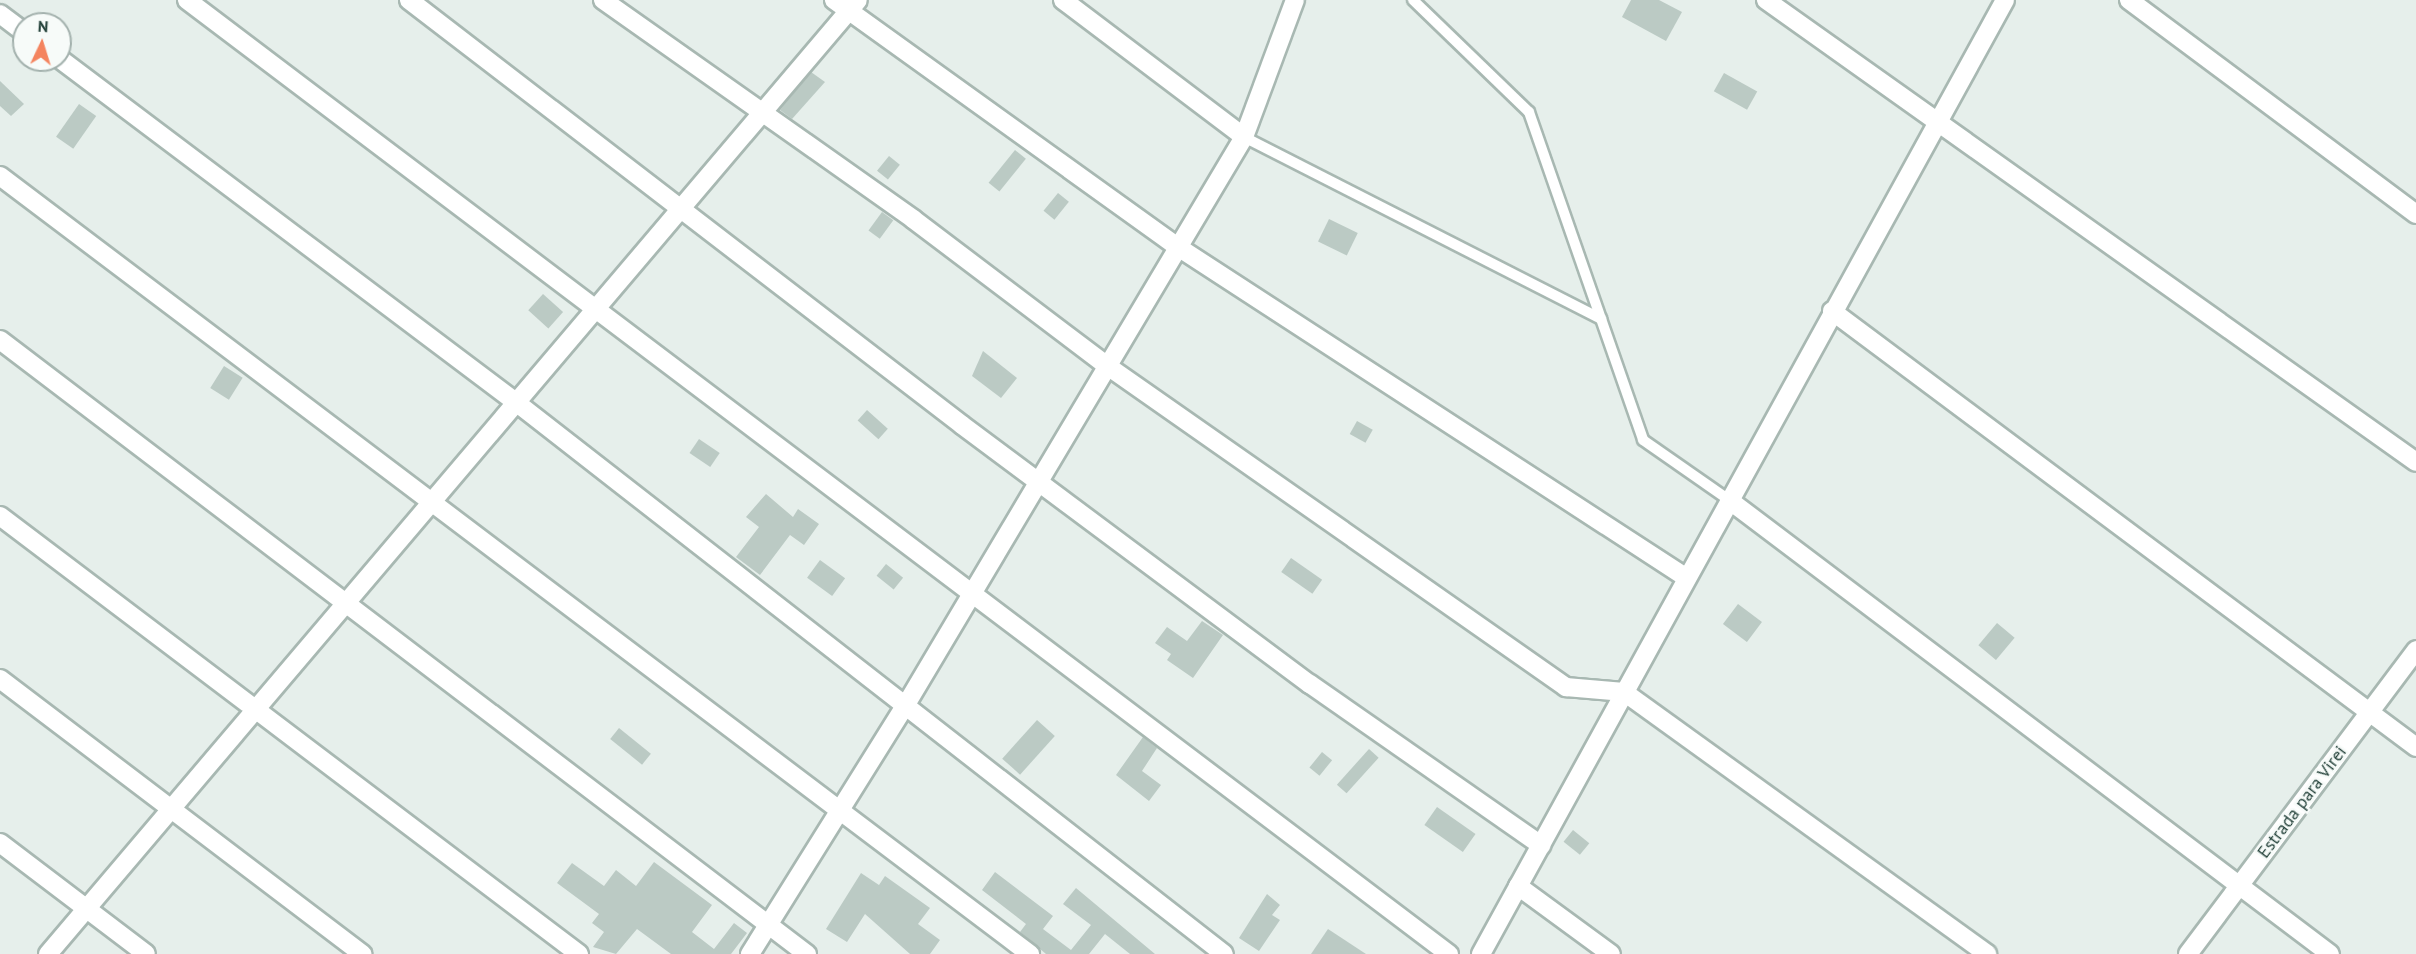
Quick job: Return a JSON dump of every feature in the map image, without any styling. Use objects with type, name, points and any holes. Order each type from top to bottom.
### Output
[{"type":"street","points":[[187,0],[598,306],[969,592],[1449,954]]},
{"type":"street","points":[[410,0],[678,212],[1038,478],[1310,684],[1541,845]]},
{"type":"street","points":[[603,0],[1106,365],[1566,687],[1624,692],[1987,954]]},
{"type":"street","points":[[1063,0],[1244,137]]},
{"type":"street","points":[[750,954],[838,808],[904,708],[969,592],[1244,137],[1295,0]]},
{"type":"street","points":[[1766,0],[2416,462]]},
{"type":"street","points":[[1481,954],[1936,120],[2006,0]]},
{"type":"street","points":[[2129,0],[2416,214]]},
{"type":"street","points":[[48,954],[678,212],[761,113],[847,4],[1178,247],[1687,578]]},
{"type":"street","points":[[72,68],[517,403],[904,708],[1224,954]]},
{"type":"street","points":[[0,176],[1030,954]]},
{"type":"street","points":[[1832,310],[2416,747]]},
{"type":"street","points":[[0,340],[807,954]]},
{"type":"street","points":[[1729,500],[2330,954]]},
{"type":"street","points":[[0,516],[579,954]]},
{"type":"street","name":"Estrada para Virei","points":[[2188,954],[2416,650]]},
{"type":"street","points":[[0,679],[362,954]]},
{"type":"street","points":[[0,843],[146,954]]},
{"type":"street","points":[[1518,886],[1611,954]]},
{"type":"lane","points":[[1413,0],[1529,112],[1643,440],[1729,500]]},
{"type":"lane","points":[[1244,137],[1601,319]]},
{"type":"building","points":[[1631,0],[1659,0],[1682,12],[1666,41],[1622,17]]},
{"type":"building","points":[[811,72],[825,82],[792,119],[780,110]]},
{"type":"building","points":[[1724,73],[1757,91],[1747,110],[1714,91]]},
{"type":"building","points":[[0,81],[24,104],[11,116],[0,106]]},
{"type":"building","points":[[79,104],[96,116],[73,149],[56,137]]},
{"type":"building","points":[[1015,150],[1026,159],[999,191],[989,183]]},
{"type":"building","points":[[889,156],[900,165],[888,180],[877,171]]},
{"type":"building","points":[[1058,193],[1069,202],[1054,220],[1044,211]]},
{"type":"building","points":[[882,212],[893,220],[880,239],[868,231]]},
{"type":"building","points":[[1329,219],[1358,233],[1347,255],[1318,241]]},
{"type":"building","points":[[543,294],[563,312],[548,328],[528,310]]},
{"type":"building","points":[[983,351],[1017,378],[1001,398],[972,376]]},
{"type":"building","points":[[224,366],[243,378],[229,400],[210,388]]},
{"type":"building","points":[[867,410],[888,429],[878,439],[858,420]]},
{"type":"building","points":[[1357,421],[1373,430],[1365,443],[1350,434]]},
{"type":"building","points":[[699,439],[720,453],[710,467],[689,453]]},
{"type":"building","points":[[766,494],[793,517],[798,509],[819,524],[804,545],[790,535],[760,575],[736,557],[759,527],[746,517]]},
{"type":"building","points":[[1291,558],[1322,580],[1312,594],[1281,572]]},
{"type":"building","points":[[820,560],[845,578],[832,596],[807,578]]},
{"type":"building","points":[[886,564],[903,578],[894,590],[877,576]]},
{"type":"building","points":[[1738,604],[1762,622],[1747,642],[1723,624]]},
{"type":"building","points":[[1202,621],[1223,635],[1193,678],[1167,660],[1171,654],[1155,643],[1167,627],[1187,641]]},
{"type":"building","points":[[1997,623],[2015,638],[1996,660],[1978,645]]},
{"type":"building","points":[[1037,720],[1055,736],[1020,775],[1002,759]]},
{"type":"building","points":[[619,728],[651,754],[642,765],[610,739]]},
{"type":"building","points":[[1143,737],[1157,748],[1142,771],[1161,785],[1149,801],[1116,775]]},
{"type":"building","points":[[1369,749],[1379,758],[1347,793],[1337,785]]},
{"type":"building","points":[[1322,752],[1332,760],[1320,776],[1309,768]]},
{"type":"building","points":[[1437,807],[1476,834],[1463,852],[1424,825]]},
{"type":"building","points":[[1573,830],[1589,843],[1580,855],[1564,842]]},
{"type":"building","points":[[654,862],[712,905],[692,932],[714,949],[734,923],[747,933],[731,954],[671,954],[637,929],[616,954],[593,947],[604,932],[592,923],[599,914],[557,883],[572,863],[604,886],[616,870],[636,886]]},
{"type":"building","points":[[995,872],[1053,916],[1043,929],[1071,950],[1091,925],[1063,904],[1076,888],[1155,954],[1130,954],[1105,934],[1089,954],[1046,954],[1020,932],[1026,924],[982,890]]},
{"type":"building","points":[[861,873],[879,885],[885,876],[930,908],[918,924],[940,940],[930,954],[910,954],[865,914],[847,942],[826,929]]},
{"type":"building","points":[[1267,894],[1280,905],[1272,915],[1280,920],[1259,951],[1239,938]]},
{"type":"building","points":[[1328,929],[1366,954],[1311,954]]}]
